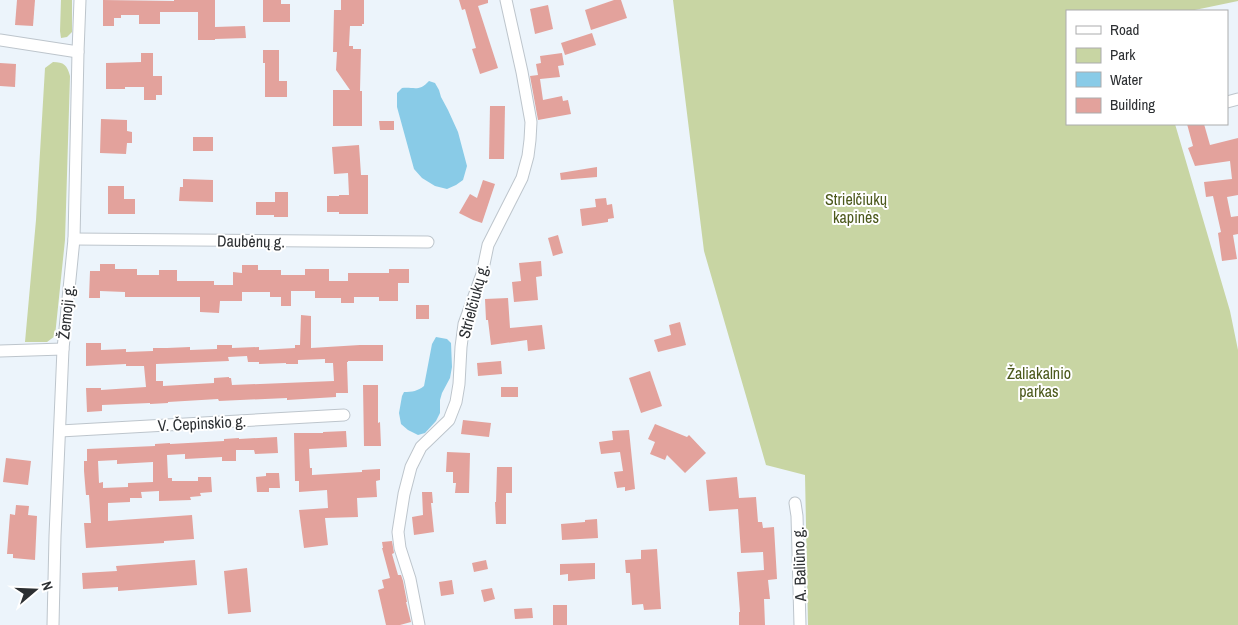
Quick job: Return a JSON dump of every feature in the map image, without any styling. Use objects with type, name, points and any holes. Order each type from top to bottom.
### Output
[{"type":"street","name":"Žemoji g.","points":[[53,625],[62,349],[74,239],[80,0]]},
{"type":"street","name":"Strielčiukų g.","points":[[419,625],[410,578],[400,548],[398,532],[404,494],[411,467],[421,447],[449,420],[456,402],[464,324],[482,274],[488,245],[522,178],[528,156],[530,122],[520,63],[506,0]]},
{"type":"street","points":[[0,40],[78,52]]},
{"type":"street","name":"Daubėnų g.","points":[[74,239],[428,242]]},
{"type":"street","points":[[0,351],[62,349]]},
{"type":"street","name":"V. Čepinskio g.","points":[[60,431],[344,415]]},
{"type":"street","name":"A. Baliūno g.","points":[[794,503],[798,516],[800,625]]},
{"type":"green space","points":[[61,0],[72,0],[72,32],[67,37],[61,38],[60,31]]},
{"type":"green space","name":"Žaliakalnio parkas","points":[[673,0],[1238,0],[1195,10],[1066,10],[1066,125],[1175,125],[1230,311],[1238,350],[1238,625],[808,625],[805,475],[766,465],[704,251]]},
{"type":"green space","points":[[53,62],[65,65],[70,76],[65,240],[55,336],[47,342],[25,342],[36,220],[45,68]]},
{"type":"water","points":[[429,81],[435,83],[439,90],[458,132],[467,166],[463,180],[447,189],[435,186],[422,178],[414,169],[397,107],[397,93],[402,88],[419,88]]},
{"type":"water","points":[[436,337],[447,339],[451,343],[452,367],[450,378],[442,393],[440,413],[436,421],[425,433],[418,435],[401,424],[399,413],[402,396],[404,392],[415,391],[424,386],[432,344]]},
{"type":"building","points":[[17,0],[35,0],[33,26],[15,25]]},
{"type":"building","points":[[103,0],[215,0],[215,27],[245,26],[246,38],[198,40],[198,12],[160,12],[160,24],[139,24],[139,15],[121,15],[121,18],[114,18],[114,26],[103,26]]},
{"type":"building","points":[[263,0],[281,0],[281,4],[290,4],[290,22],[263,22]]},
{"type":"building","points":[[341,0],[364,0],[364,24],[362,26],[350,26],[349,46],[353,46],[353,49],[361,49],[360,91],[362,91],[362,126],[333,126],[333,90],[350,90],[336,70],[337,52],[333,52],[334,10],[341,10]]},
{"type":"building","points":[[459,0],[488,0],[488,3],[478,6],[498,68],[480,74],[472,49],[476,48],[465,9],[462,10]]},
{"type":"building","points":[[614,0],[621,0],[627,18],[591,30],[585,10]]},
{"type":"building","points":[[548,5],[553,29],[535,34],[530,9]]},
{"type":"building","points":[[592,33],[596,45],[565,55],[561,43]]},
{"type":"building","points":[[263,50],[279,50],[279,81],[287,81],[287,97],[265,97]]},
{"type":"building","points":[[141,53],[153,53],[153,76],[162,76],[162,95],[156,95],[156,100],[144,100],[144,87],[106,89],[106,63],[141,62]]},
{"type":"building","points":[[562,53],[564,65],[558,66],[560,77],[540,79],[543,100],[562,96],[563,101],[568,100],[571,114],[538,120],[530,76],[538,75],[536,64],[541,63],[540,56]]},
{"type":"building","points":[[0,63],[16,64],[15,87],[0,86]]},
{"type":"building","points":[[490,106],[505,106],[504,159],[489,159]]},
{"type":"building","points":[[101,119],[127,120],[127,131],[132,132],[132,143],[127,143],[126,154],[100,153]]},
{"type":"building","points":[[379,121],[394,121],[394,130],[380,130]]},
{"type":"building","points":[[1187,125],[1204,125],[1210,145],[1238,138],[1238,195],[1227,197],[1231,217],[1238,216],[1238,234],[1233,235],[1237,259],[1222,261],[1218,233],[1221,232],[1213,196],[1206,197],[1204,182],[1232,179],[1230,161],[1195,166],[1188,148],[1193,146]]},
{"type":"building","points":[[193,137],[213,137],[213,151],[193,151]]},
{"type":"building","points":[[359,145],[361,175],[368,175],[368,214],[327,212],[327,196],[349,195],[348,173],[334,174],[332,147]]},
{"type":"building","points":[[597,167],[597,177],[561,180],[560,173]]},
{"type":"building","points":[[183,179],[213,180],[213,202],[179,201],[180,187],[183,187]]},
{"type":"building","points":[[483,180],[495,184],[482,223],[459,213],[470,194],[477,198]]},
{"type":"building","points":[[108,186],[124,186],[124,199],[135,199],[135,214],[108,214]]},
{"type":"building","points":[[275,192],[288,192],[288,217],[256,215],[256,202],[275,202]]},
{"type":"building","points":[[606,198],[607,205],[612,204],[614,218],[608,219],[608,222],[582,226],[580,209],[596,207],[595,199]]},
{"type":"building","points":[[558,235],[563,253],[553,256],[548,238]]},
{"type":"building","points":[[541,261],[542,276],[536,277],[538,300],[514,302],[512,282],[521,281],[519,263]]},
{"type":"building","points":[[100,264],[115,264],[115,269],[137,269],[137,275],[159,275],[159,270],[177,270],[177,281],[214,281],[214,285],[233,285],[233,272],[242,273],[242,265],[258,265],[258,270],[281,270],[281,275],[305,275],[305,269],[329,269],[329,281],[348,281],[348,273],[389,273],[389,269],[409,269],[409,283],[398,283],[398,301],[379,301],[379,297],[354,297],[354,303],[341,303],[341,298],[315,298],[315,291],[291,291],[291,306],[281,306],[281,297],[270,297],[270,292],[242,292],[242,301],[220,301],[219,313],[200,312],[200,297],[125,297],[125,292],[100,291],[100,298],[89,298],[90,271],[100,271]]},
{"type":"building","points":[[508,298],[510,328],[542,325],[545,349],[528,351],[527,340],[491,345],[488,320],[486,320],[485,299]]},
{"type":"building","points":[[416,305],[429,305],[429,319],[416,319]]},
{"type":"building","points":[[301,315],[311,316],[311,348],[383,345],[383,361],[348,361],[348,393],[336,393],[336,397],[287,400],[287,398],[219,401],[218,399],[102,405],[102,411],[87,412],[86,388],[101,388],[101,390],[146,387],[144,366],[126,366],[126,364],[86,366],[86,343],[101,343],[101,350],[126,349],[126,352],[153,351],[153,348],[190,347],[190,350],[217,349],[217,345],[232,345],[232,348],[259,347],[259,350],[295,348],[295,345],[300,345]],"holes":[[[247,356],[248,362],[259,362],[259,364],[298,364],[298,360],[325,359],[325,363],[333,363],[334,381],[232,385],[231,378],[229,377],[214,378],[214,383],[163,386],[163,381],[156,381],[156,364],[229,361],[228,357]]]},
{"type":"building","points":[[680,322],[686,345],[658,352],[654,340],[671,335],[669,325]]},
{"type":"building","points":[[501,361],[502,374],[478,376],[477,363]]},
{"type":"building","points":[[650,371],[662,406],[641,413],[629,378]]},
{"type":"building","points":[[363,385],[378,385],[378,423],[380,422],[381,446],[364,446]]},
{"type":"building","points":[[501,387],[518,387],[518,397],[501,397]]},
{"type":"building","points":[[463,420],[491,423],[489,437],[461,434]]},
{"type":"building","points":[[655,424],[687,437],[689,435],[706,453],[685,473],[667,455],[665,460],[650,454],[655,442],[648,439]]},
{"type":"building","points":[[629,430],[635,489],[625,491],[625,487],[617,488],[614,472],[623,471],[620,452],[601,454],[599,442],[613,440],[612,431]]},
{"type":"building","points":[[346,431],[347,447],[309,449],[312,475],[380,469],[380,480],[376,481],[377,497],[357,498],[358,517],[325,518],[328,545],[304,548],[299,510],[328,508],[327,490],[299,492],[299,481],[295,481],[294,433]]},
{"type":"building","points":[[277,437],[278,453],[255,454],[254,450],[236,450],[236,461],[222,461],[222,457],[185,459],[185,454],[167,455],[168,478],[172,478],[172,481],[198,481],[198,477],[211,477],[212,492],[200,493],[201,496],[190,497],[191,500],[159,501],[159,491],[141,492],[142,498],[130,498],[130,502],[108,503],[108,521],[192,515],[194,539],[86,548],[84,523],[91,523],[89,495],[86,495],[84,471],[84,461],[87,461],[87,449]],"holes":[[[117,460],[117,464],[153,462],[153,482],[128,483],[128,487],[103,488],[103,482],[99,483],[98,461]]]},
{"type":"building","points":[[447,452],[470,453],[469,493],[455,493],[456,483],[453,483],[453,472],[446,472]]},
{"type":"building","points":[[6,458],[31,461],[28,485],[3,482]]},
{"type":"building","points":[[497,467],[512,467],[512,493],[506,493],[506,524],[496,524]]},
{"type":"building","points":[[266,473],[279,473],[280,488],[269,488],[269,492],[257,492],[256,477],[266,476]]},
{"type":"building","points":[[737,477],[739,498],[756,497],[758,522],[762,522],[763,528],[774,527],[777,579],[768,580],[770,599],[764,599],[765,625],[739,625],[737,572],[764,570],[763,552],[741,553],[738,509],[709,511],[706,480]]},
{"type":"building","points":[[422,492],[432,492],[433,503],[431,503],[434,532],[414,535],[412,517],[423,515]]},
{"type":"building","points":[[16,505],[29,506],[28,515],[37,516],[35,560],[13,558],[13,554],[7,554],[10,514],[15,515]]},
{"type":"building","points":[[597,519],[598,538],[562,540],[561,524]]},
{"type":"building","points":[[392,541],[394,553],[392,554],[398,575],[401,575],[403,581],[411,622],[400,625],[386,625],[378,590],[384,588],[382,580],[390,578],[382,542]]},
{"type":"building","points":[[657,549],[661,609],[644,610],[643,604],[632,605],[630,573],[626,573],[625,560],[641,559],[641,550]]},
{"type":"building","points":[[195,560],[197,585],[118,591],[118,587],[83,589],[82,573],[117,571],[116,566]]},
{"type":"building","points":[[486,560],[488,569],[474,572],[472,563]]},
{"type":"building","points":[[595,563],[595,579],[568,581],[568,574],[560,575],[560,564]]},
{"type":"building","points":[[247,568],[251,612],[228,614],[224,571]]},
{"type":"building","points":[[452,580],[454,594],[441,596],[439,582]]},
{"type":"building","points":[[492,588],[495,599],[484,602],[481,590]]},
{"type":"building","points":[[553,605],[567,605],[567,625],[553,625]]},
{"type":"building","points":[[532,608],[533,618],[515,619],[514,609]]},
{"type":"park label","name":"Strielčiukų kapinės","points":[[856,208]]}]
